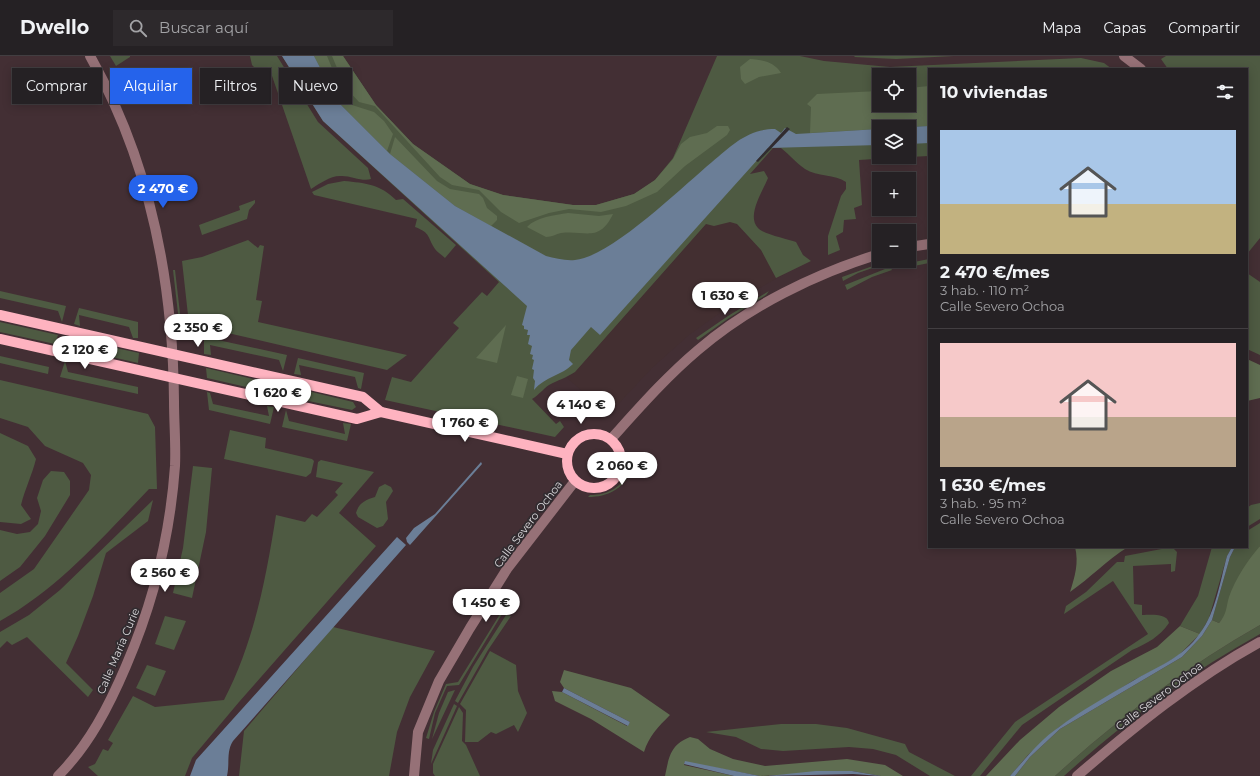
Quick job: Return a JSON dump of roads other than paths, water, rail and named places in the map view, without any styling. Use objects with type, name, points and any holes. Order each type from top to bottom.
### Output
[{"type":"main road","points":[[0,315],[363,397],[381,412],[567,454]]},
{"type":"main road","points":[[0,339],[357,419],[381,412]]},
{"type":"main road","points":[[595,433],[611,439],[618,448],[621,458],[617,476],[610,483],[602,487],[588,487],[575,481],[567,469],[567,454],[577,439],[586,434],[595,433]]},
{"type":"street","points":[[90,56],[117,106],[147,190],[165,270],[174,379]]},
{"type":"street","points":[[1124,56],[1140,68]]},
{"type":"street","points":[[916,246],[928,244]]},
{"type":"street","points":[[611,439],[671,374],[699,349],[729,326],[792,290],[852,262],[872,256]]},
{"type":"street","name":"Calle María Curie","points":[[58,776],[86,742],[102,716],[121,678],[150,606],[161,564],[175,467],[174,379]]},
{"type":"street","name":"Calle Severo Ochoa","points":[[414,776],[418,732],[439,681],[470,628],[507,570],[575,481]]},
{"type":"street","name":"Calle Severo Ochoa","points":[[1077,776],[1154,712],[1234,656],[1260,642]]},
{"type":"water","points":[[282,56],[314,56],[320,68],[290,68]]},
{"type":"water","points":[[312,104],[340,104],[390,154],[455,206],[546,256],[564,260],[575,260],[590,256],[608,247],[646,219],[719,156],[748,135],[775,129],[781,133],[785,128],[796,134],[872,129],[872,145],[768,148],[600,335],[591,327],[571,350],[569,360],[573,364],[564,371],[543,382],[534,390],[534,370],[532,369],[534,360],[532,359],[533,355],[530,354],[532,346],[528,344],[530,335],[527,335],[528,330],[524,329],[524,326],[522,325],[527,306],[323,121]]},
{"type":"water","points":[[928,126],[928,143],[916,144],[916,127]]},
{"type":"water","points":[[481,462],[482,464],[410,545],[406,538],[414,528],[435,514]]},
{"type":"water","points":[[397,537],[406,545],[233,741],[229,753],[227,776],[190,776],[196,760]]},
{"type":"water","points":[[1231,548],[1234,548],[1230,557],[1212,620],[1202,636],[1182,657],[1060,729],[1030,757],[1015,776],[1010,776],[1027,756],[1052,732],[1095,703],[1177,656],[1193,642],[1205,625],[1214,606],[1227,556]]},
{"type":"water","points":[[564,688],[630,722],[628,726],[562,692]]},
{"type":"water","points":[[685,761],[760,776],[734,776],[684,764]]},
{"type":"water","points":[[816,771],[852,771],[881,776],[853,774],[767,776]]}]
